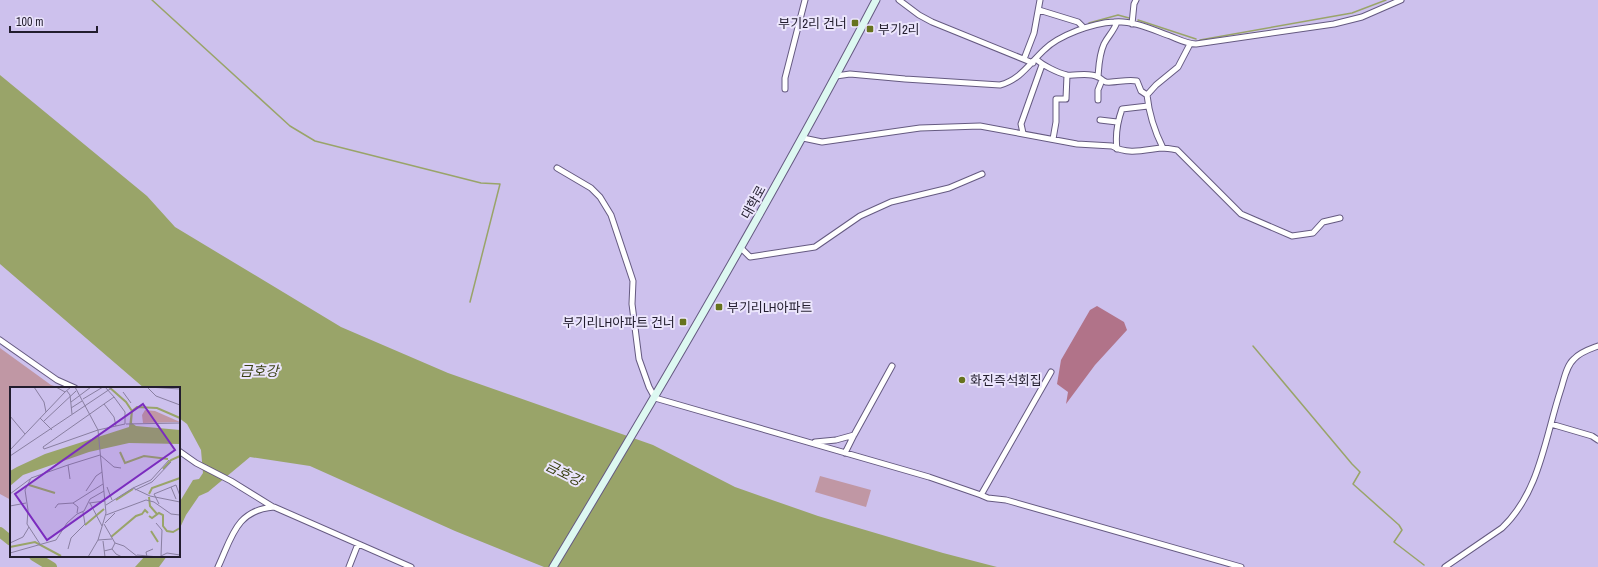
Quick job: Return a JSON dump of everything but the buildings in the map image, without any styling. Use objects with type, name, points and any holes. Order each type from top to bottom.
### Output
[{"type":"main road","name":"대학로","points":[[553,567],[655,398],[741,248],[803,138],[876,0]]},
{"type":"street","points":[[785,89],[785,78],[805,0]]},
{"type":"street","points":[[899,0],[932,22],[1024,59],[1034,61],[1067,75],[1076,74],[1100,78],[1106,82],[1126,80],[1137,82],[1141,91],[1147,95]]},
{"type":"street","points":[[1024,59],[1034,32],[1040,0]]},
{"type":"street","points":[[1132,24],[1134,4],[1136,0]]},
{"type":"street","points":[[836,76],[850,74],[1000,85],[1022,74],[1044,50],[1055,41],[1084,28],[1117,22],[1132,24],[1159,32],[1190,44],[1222,41],[1334,24],[1362,17],[1401,0]]},
{"type":"street","points":[[1039,10],[1078,22],[1084,28]]},
{"type":"street","points":[[1098,100],[1100,78],[1098,58],[1104,43],[1114,31],[1117,22]]},
{"type":"street","points":[[1163,148],[1154,130],[1147,95],[1156,84],[1178,67],[1190,44]]},
{"type":"street","points":[[1023,133],[1021,124],[1042,65]]},
{"type":"street","points":[[1053,138],[1056,122],[1056,100],[1066,99],[1067,75]]},
{"type":"street","points":[[1117,149],[1117,122],[1122,109],[1148,106]]},
{"type":"street","points":[[1100,120],[1117,122]]},
{"type":"street","points":[[803,138],[822,142],[920,128],[980,126],[1053,138],[1076,144],[1112,146],[1117,149],[1137,152],[1163,148],[1177,150],[1241,214],[1292,236],[1312,233],[1322,222],[1340,218]]},
{"type":"street","points":[[557,168],[591,188],[600,197],[611,215],[633,281],[632,304],[639,359],[649,387],[655,398],[929,477],[981,496],[1006,500],[1241,567]]},
{"type":"street","points":[[741,248],[750,257],[815,247],[860,216],[891,202],[956,185],[982,174]]},
{"type":"street","points":[[0,340],[57,380],[73,387]]},
{"type":"street","points":[[1445,567],[1489,538],[1509,521],[1527,496],[1532,485],[1568,368],[1573,359],[1598,346]]},
{"type":"street","points":[[846,453],[854,435],[892,366]]},
{"type":"street","points":[[981,496],[1051,372]]},
{"type":"street","points":[[1551,424],[1592,436],[1598,440]]},
{"type":"street","points":[[811,443],[836,440],[854,435]]},
{"type":"street","points":[[180,452],[196,463],[231,481],[274,508],[411,567]]},
{"type":"street","points":[[218,567],[238,524],[253,512],[264,508],[274,508]]},
{"type":"street","points":[[349,567],[358,544]]},
{"type":"shaded area","points":[[1097,306],[1124,322],[1127,330],[1095,365],[1066,404],[1068,392],[1057,384],[1061,360],[1090,310]]},
{"type":"shaded area","points":[[0,348],[51,385],[58,387],[10,387],[10,499],[0,494]]},
{"type":"shaded area","points":[[820,476],[871,490],[866,507],[815,492]]},
{"type":"water","name":"금호강","points":[[0,75],[147,196],[175,227],[341,327],[448,373],[653,445],[735,487],[818,516],[943,553],[997,567],[544,567],[455,531],[310,466],[250,457],[208,492],[199,496],[186,515],[180,528],[180,501],[193,480],[199,479],[203,473],[201,450],[187,424],[180,419],[180,387],[143,387],[0,264]]},
{"type":"water","points":[[144,557],[166,557],[159,567],[135,567]]},
{"type":"waterway","points":[[152,0],[290,126],[315,141],[481,183],[500,184],[470,302]]},
{"type":"waterway","points":[[1200,40],[1352,13],[1386,0]]},
{"type":"waterway","points":[[1089,23],[1118,15],[1129,18]]},
{"type":"waterway","points":[[1138,20],[1196,39]]},
{"type":"waterway","points":[[1253,346],[1360,472],[1353,484],[1399,525],[1402,530],[1394,542],[1424,565]]},
{"type":"waterway","points":[[0,532],[10,540]]},
{"type":"waterway","points":[[36,557],[52,567]]},
{"type":"place","name":"부기2리 건너","points":[[855,23]]},
{"type":"place","name":"부기2리","points":[[870,29]]},
{"type":"place","name":"부기리LH아파트","points":[[719,307]]},
{"type":"place","name":"부기리LH아파트 건너","points":[[683,322]]},
{"type":"place","name":"화진즉석회집","points":[[962,380]]}]
